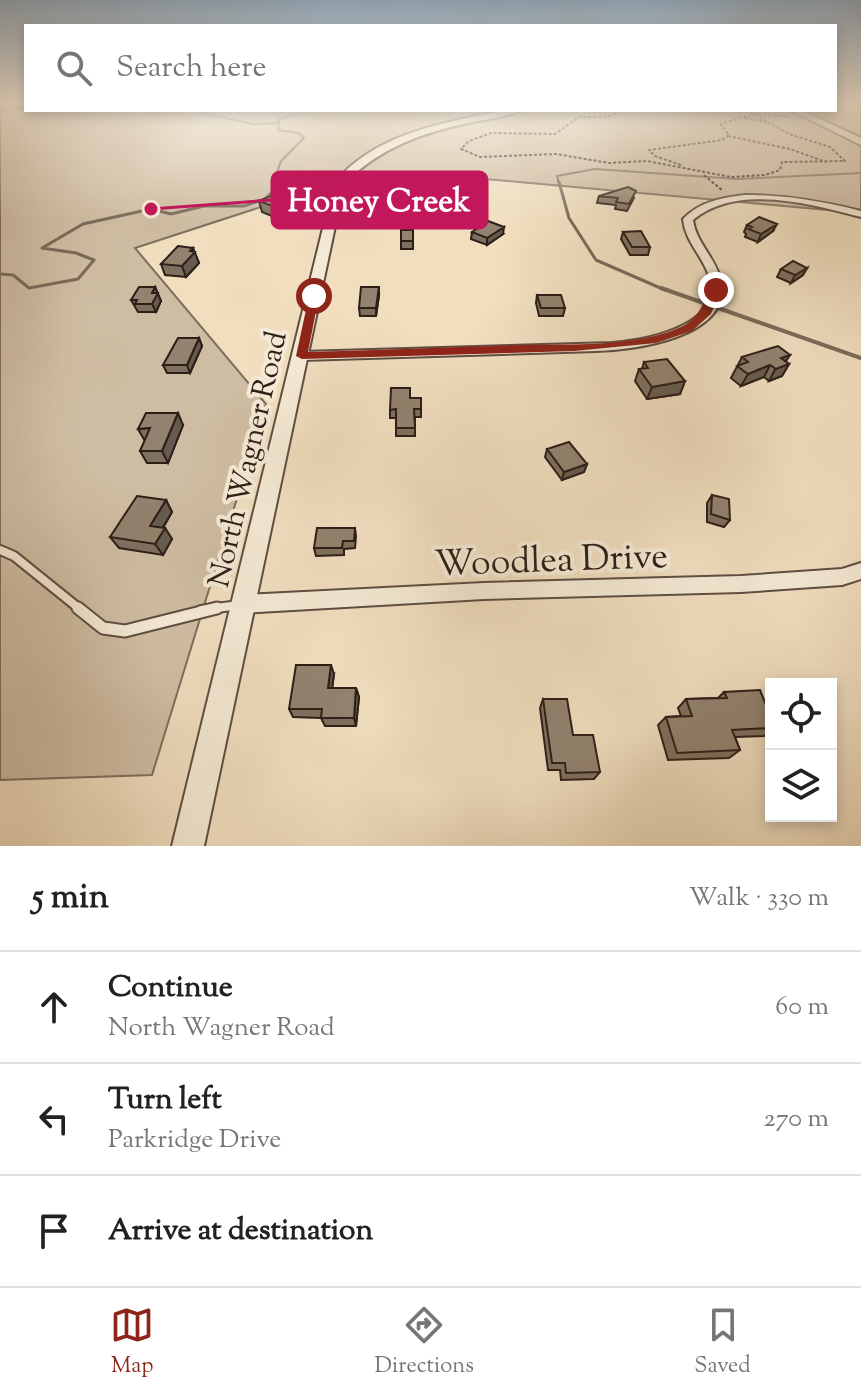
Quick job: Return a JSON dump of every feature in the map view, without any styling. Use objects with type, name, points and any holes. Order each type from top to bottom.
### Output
[{"type":"street","name":"North Wagner Road","points":[[188,846],[339,183],[349,171],[376,151],[400,141]]},
{"type":"street","points":[[302,356],[608,345],[656,340],[688,328],[707,312],[716,290],[712,271],[689,232],[688,219],[697,208],[734,200],[799,200],[861,214]]},
{"type":"street","points":[[329,220],[434,218]]},
{"type":"street","name":"Woodlea Drive","points":[[242,604],[484,591],[741,584],[842,577],[861,571]]},
{"type":"lane","points":[[0,550],[14,556],[103,628],[125,631],[168,622],[200,610],[242,604]]},
{"type":"path","points":[[468,141],[461,149],[475,158],[548,153],[610,162],[647,160],[670,167],[684,166]]},
{"type":"path","points":[[708,141],[649,150],[655,156],[702,173],[735,177],[774,173],[780,170],[782,162],[845,161],[835,150],[818,141]]},
{"type":"path","points":[[754,141],[790,149],[827,163]]},
{"type":"path","points":[[702,173],[734,200]]},
{"type":"shaded area","points":[[0,141],[861,141],[861,213],[464,177],[356,176],[135,248],[266,404],[152,775],[0,780]]},
{"type":"building","points":[[628,187],[636,191],[629,204],[616,202],[618,198],[599,196]]},
{"type":"building","points":[[273,195],[296,204],[282,210],[259,201]]},
{"type":"building","points":[[759,217],[777,224],[761,234],[748,229],[752,227],[747,225]]},
{"type":"building","points":[[488,221],[504,227],[487,238],[472,232]]},
{"type":"building","points":[[401,230],[413,230],[413,241],[401,241]]},
{"type":"building","points":[[641,231],[650,247],[632,247],[623,232]]},
{"type":"building","points":[[178,246],[193,248],[190,251],[195,252],[182,266],[161,264]]},
{"type":"building","points":[[793,261],[807,268],[795,275],[781,269]]},
{"type":"building","points":[[139,287],[155,287],[152,293],[158,293],[152,304],[135,304],[137,300],[131,300]]},
{"type":"building","points":[[361,287],[379,287],[376,308],[359,308]]},
{"type":"building","points":[[537,295],[561,295],[565,308],[541,308]]},
{"type":"building","points":[[178,338],[199,338],[187,365],[163,365]]},
{"type":"building","points":[[778,346],[790,355],[781,358],[789,364],[776,369],[770,365],[748,374],[737,366],[748,362],[742,357]]},
{"type":"building","points":[[667,359],[685,381],[652,387],[639,369],[648,368],[644,362]]},
{"type":"building","points":[[391,388],[410,388],[410,398],[421,398],[421,409],[414,409],[415,428],[396,428],[396,409],[390,410]]},
{"type":"building","points":[[146,413],[178,413],[162,451],[140,451],[150,428],[138,429]]},
{"type":"building","points":[[569,442],[587,464],[564,472],[547,449]]},
{"type":"building","points":[[712,495],[729,499],[730,520],[711,514]]},
{"type":"building","points":[[137,496],[166,500],[150,526],[165,528],[155,544],[110,537]]},
{"type":"building","points":[[317,528],[355,528],[354,541],[343,541],[342,548],[314,548]]},
{"type":"building","points":[[296,665],[331,665],[328,688],[356,688],[354,718],[321,718],[322,709],[289,709]]},
{"type":"building","points":[[760,690],[765,702],[765,728],[732,730],[740,750],[677,753],[666,717],[692,716],[686,699],[727,698],[724,692]]},
{"type":"building","points":[[543,699],[567,699],[573,735],[593,735],[600,772],[566,773],[565,763],[552,763]]},
{"type":"waterway","points":[[273,184],[281,161],[301,141]]},
{"type":"waterway","points":[[559,184],[557,176],[595,169],[737,179],[861,173]]},
{"type":"waterway","points":[[559,182],[569,218],[596,260],[665,290]]},
{"type":"waterway","points":[[0,274],[13,275],[29,288],[78,279],[94,260],[76,253],[42,248],[83,224],[151,209],[171,214],[204,206],[244,206],[265,199],[273,191],[273,184]]},
{"type":"waterway","points":[[661,288],[861,358]]},
{"type":"place","name":"Honey Creek","points":[[151,209]]},
{"type":"route","points":[[314,296],[302,356],[574,347],[656,340],[688,328],[707,312],[716,290]]}]
